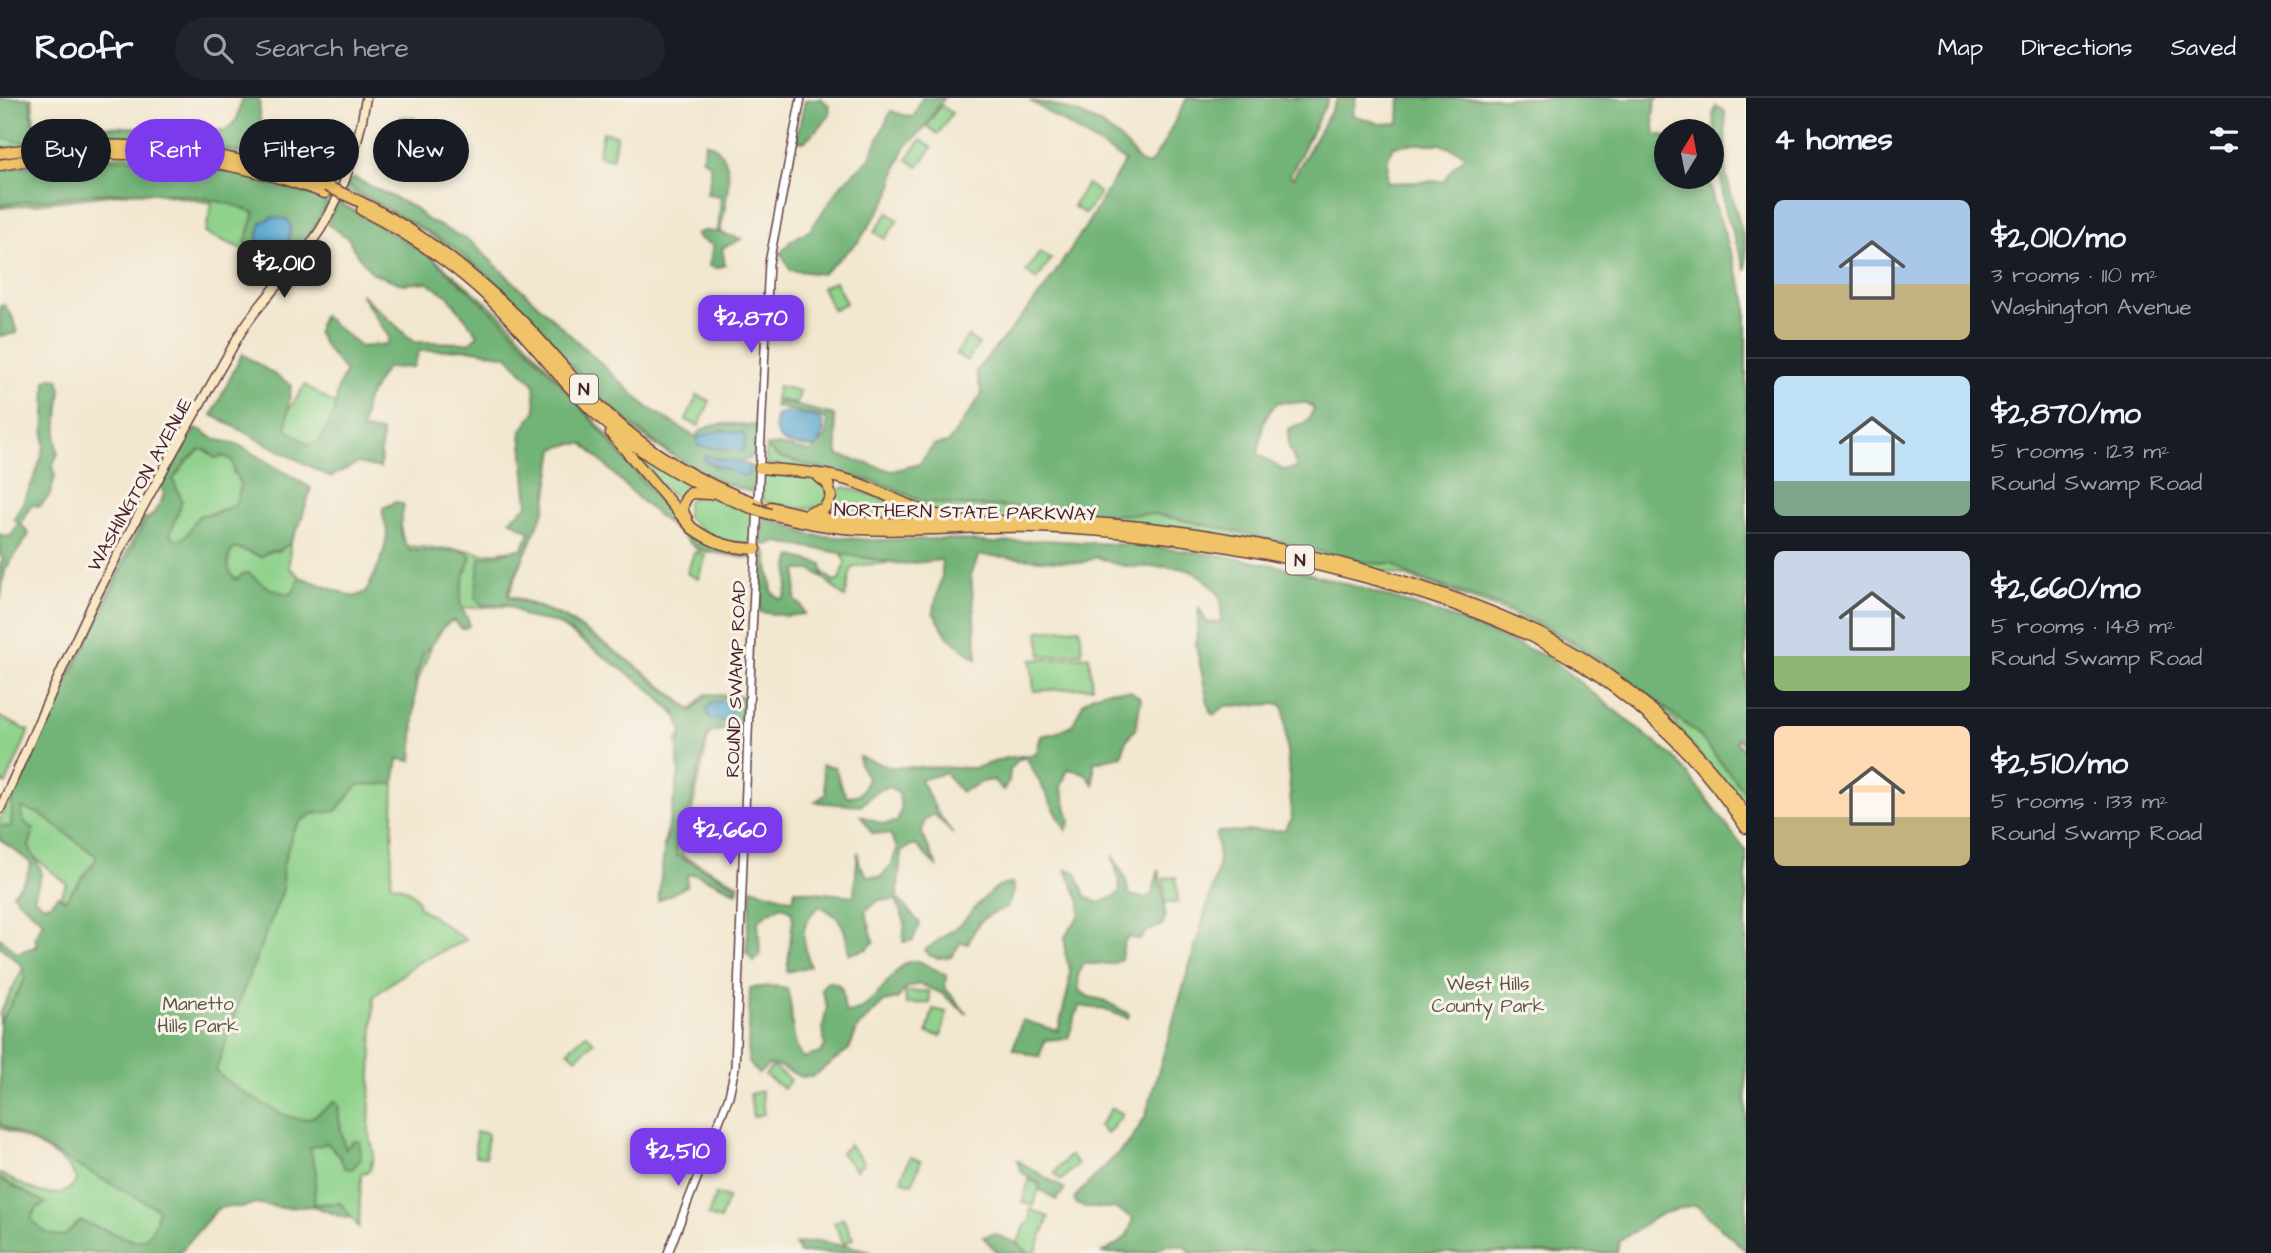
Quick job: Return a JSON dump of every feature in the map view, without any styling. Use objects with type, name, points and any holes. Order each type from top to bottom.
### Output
[{"type":"highway","name":"NORTHERN STATE PARKWAY","points":[[0,153],[80,146],[171,148],[246,161],[325,189],[387,215],[440,249],[480,282],[519,318],[607,414],[635,437],[695,476],[750,504]]},
{"type":"highway","name":"NORTHERN STATE PARKWAY","points":[[0,165],[40,158],[95,154],[165,155],[250,169],[325,189]]},
{"type":"highway","name":"NORTHERN STATE PARKWAY","points":[[344,197],[406,234],[458,271],[506,314],[595,413],[649,457],[725,498],[825,526],[856,529],[1035,527],[1118,531],[1166,537],[1317,564],[1405,589],[1521,632],[1583,666],[1615,689],[1677,742],[1705,772],[1746,828]]},
{"type":"highway","points":[[595,413],[692,528],[725,546],[756,549]]},
{"type":"highway","points":[[760,468],[836,477],[866,486],[929,513],[1000,520]]},
{"type":"highway","points":[[805,473],[826,482],[830,487],[831,497]]},
{"type":"highway","points":[[774,510],[817,512],[827,506],[834,490],[843,484],[866,486]]},
{"type":"highway","points":[[725,498],[700,492],[691,493],[683,502],[684,516],[694,527],[714,540],[756,549]]},
{"type":"highway","name":"NORTHERN STATE PARKWAY","points":[[774,510],[857,522],[1000,520],[1124,525],[1255,544],[1372,571],[1486,610],[1548,638],[1626,688],[1694,749],[1746,815]]},
{"type":"main road","name":"WASHINGTON AVENUE","points":[[0,808],[84,622],[234,343],[344,197],[366,98]]},
{"type":"street","name":"ROUND SWAMP ROAD","points":[[668,1253],[729,1096],[736,1067],[769,264],[801,98]]},
{"type":"green space","points":[[0,98],[32,98],[34,119],[21,119],[21,146],[0,148]]},
{"type":"green space","points":[[0,98],[30,98],[32,119],[21,119],[21,142],[0,138]]},
{"type":"green space","points":[[242,98],[259,98],[260,119],[239,119],[239,152],[225,149],[225,131],[237,119]]},
{"type":"green space","points":[[821,98],[829,106],[828,118],[804,142],[796,141],[805,100]]},
{"type":"green space","points":[[922,98],[944,98],[924,129],[905,147],[890,194],[859,241],[822,274],[790,270],[781,253],[792,240],[810,230],[843,183],[869,159],[891,111],[913,118]]},
{"type":"green space","points":[[1187,98],[1329,98],[1290,175],[1293,178],[1338,98],[1356,98],[1352,115],[1381,124],[1399,123],[1400,98],[1659,98],[1655,101],[1653,118],[1654,189],[1712,189],[1746,299],[1746,747],[1738,738],[1736,741],[1746,753],[1746,794],[1698,734],[1635,684],[1571,640],[1505,607],[1411,576],[1393,564],[1368,563],[1155,514],[1096,515],[921,501],[890,486],[778,457],[766,447],[778,445],[811,452],[827,435],[827,419],[775,406],[777,401],[834,415],[838,455],[892,471],[919,464],[934,445],[948,443],[982,394],[976,371],[1043,291],[1125,161],[1030,101],[1062,107],[1092,120],[1118,138],[1139,162],[1149,165]],"holes":[[[1440,144],[1466,154],[1445,181],[1387,183],[1388,158],[1393,146]],[[1277,402],[1307,403],[1314,408],[1308,421],[1288,429],[1289,447],[1297,468],[1283,470],[1258,454],[1264,420]]]},
{"type":"green space","points":[[941,105],[952,113],[938,134],[927,126]]},
{"type":"green space","points":[[1716,106],[1725,111],[1726,175],[1746,246],[1746,271],[1725,210],[1722,189],[1724,119],[1714,119]]},
{"type":"green space","points":[[111,126],[125,127],[125,142],[111,142]]},
{"type":"green space","points":[[111,127],[125,128],[125,137],[111,137]]},
{"type":"green space","points":[[225,131],[239,135],[239,155],[225,152]]},
{"type":"green space","points":[[603,132],[617,135],[612,159],[598,156]]},
{"type":"green space","points":[[921,140],[932,148],[918,167],[907,159]]},
{"type":"green space","points":[[706,142],[717,149],[728,169],[727,194],[720,233],[742,239],[722,248],[725,265],[717,268],[709,266],[713,245],[696,234],[703,231],[718,232],[721,196],[707,194],[711,173],[710,164],[702,158]]},
{"type":"green space","points":[[125,155],[125,182],[225,182],[225,168],[239,171],[239,182],[281,182],[332,200],[315,231],[286,268],[205,233],[212,203],[144,191],[0,208],[0,168],[21,164],[21,182],[111,182],[111,156]]},
{"type":"green space","points":[[111,159],[125,159],[125,182],[225,182],[225,170],[235,171],[239,172],[239,182],[269,182],[319,198],[325,201],[326,205],[301,251],[288,264],[248,248],[245,243],[255,213],[231,205],[180,195],[126,193],[73,196],[0,206],[0,171],[21,167],[21,182],[111,182]],"holes":[[[259,229],[290,231],[287,244],[259,246]]]},
{"type":"green space","points":[[359,180],[415,208],[424,218],[470,241],[646,406],[695,437],[707,427],[715,425],[758,426],[758,448],[750,458],[738,462],[705,456],[713,466],[748,476],[750,467],[756,465],[755,493],[734,487],[694,468],[640,431],[606,403],[497,283],[454,247],[348,186],[348,182]]},
{"type":"green space","points":[[349,182],[348,186],[454,247],[497,283],[606,403],[672,456],[632,429],[596,398],[509,300],[480,272],[424,231],[344,189]]},
{"type":"green space","points":[[1087,184],[1100,193],[1085,214],[1073,206]]},
{"type":"green space","points":[[337,202],[430,256],[503,321],[570,394],[673,518],[698,538],[746,558],[698,550],[637,497],[584,444],[570,444],[554,449],[545,509],[507,594],[563,617],[630,662],[692,712],[706,695],[745,697],[741,727],[712,732],[706,738],[676,855],[736,885],[736,891],[695,874],[687,875],[687,886],[658,901],[679,774],[678,753],[682,733],[677,715],[650,689],[558,623],[526,617],[508,604],[482,605],[475,597],[480,558],[522,549],[530,532],[510,520],[528,505],[521,432],[536,410],[534,384],[507,356],[468,349],[419,351],[413,367],[386,368],[366,401],[362,430],[382,432],[380,468],[358,463],[330,477],[212,415],[242,354],[291,385],[286,429],[309,445],[320,441],[334,414],[338,387],[346,372],[326,348],[317,332],[323,316],[361,347],[387,344],[389,337],[360,293],[414,342],[469,343],[478,335],[448,296],[426,282],[402,284],[372,273],[348,238],[327,224]]},
{"type":"green space","points":[[338,202],[392,230],[430,255],[506,319],[687,526],[751,552],[751,559],[698,538],[673,518],[570,394]]},
{"type":"green space","points":[[888,213],[898,220],[885,239],[874,232]]},
{"type":"green space","points":[[1040,252],[1051,259],[1037,280],[1026,272]]},
{"type":"green space","points":[[835,281],[846,303],[833,310],[822,287]]},
{"type":"green space","points":[[4,305],[12,316],[17,333],[0,336],[0,306]]},
{"type":"green space","points":[[968,336],[979,344],[967,361],[956,354]]},
{"type":"green space","points":[[51,378],[58,379],[61,389],[56,439],[58,453],[53,465],[55,477],[50,495],[40,506],[31,505],[21,524],[29,534],[5,570],[0,602],[0,566],[3,558],[0,556],[0,534],[10,537],[18,524],[14,519],[39,466],[44,447],[46,381]]},
{"type":"green space","points":[[305,385],[353,416],[321,464],[274,433]]},
{"type":"green space","points":[[778,386],[800,391],[797,404],[775,399]]},
{"type":"green space","points":[[697,395],[710,401],[699,426],[686,420]]},
{"type":"green space","name":"Manetto Hills Park","points":[[195,429],[214,439],[237,444],[311,488],[300,524],[290,543],[279,551],[271,551],[261,557],[238,548],[232,550],[229,558],[229,569],[236,580],[249,573],[264,585],[280,592],[292,594],[300,577],[354,597],[366,592],[386,542],[383,508],[396,502],[404,505],[401,530],[403,540],[410,551],[464,551],[471,556],[460,600],[469,626],[462,629],[454,620],[444,626],[424,652],[416,675],[412,761],[398,759],[394,784],[358,785],[336,811],[313,814],[302,820],[293,831],[282,869],[283,890],[239,1001],[216,1071],[259,1102],[298,1119],[314,1116],[335,1101],[339,1106],[339,1122],[345,1149],[354,1141],[360,1141],[361,1159],[352,1169],[345,1168],[339,1155],[327,1143],[310,1148],[316,1171],[314,1204],[340,1203],[351,1217],[345,1218],[313,1206],[282,1208],[255,1203],[244,1207],[217,1209],[179,1253],[0,1253],[0,1179],[46,1203],[36,1209],[31,1218],[49,1234],[64,1236],[80,1221],[134,1241],[145,1239],[155,1225],[158,1209],[0,1124],[0,1022],[25,979],[22,966],[0,946],[0,938],[17,953],[38,946],[35,938],[43,922],[13,894],[26,878],[31,863],[0,839],[0,826],[11,827],[12,801],[18,785],[145,521],[164,495],[161,486]],"holes":[[[199,450],[206,450],[215,458],[223,456],[232,460],[240,489],[235,505],[216,513],[201,515],[187,535],[177,540],[170,535],[182,501],[173,480]],[[22,808],[40,814],[96,856],[96,860],[65,900],[58,895],[50,904],[43,905],[34,898],[42,872],[29,847],[34,828],[24,821]]]},
{"type":"green space","points":[[624,442],[700,490],[681,497],[673,495],[649,474]]},
{"type":"green space","points":[[766,447],[779,457],[890,486],[916,499],[953,505],[1019,507],[1096,515],[1155,514],[1367,563],[1393,564],[1411,576],[1505,607],[1571,640],[1634,684],[1698,734],[1746,794],[1746,809],[1678,729],[1676,723],[1634,688],[1562,639],[1504,611],[1405,576],[1110,522],[1043,516],[933,513],[877,489],[879,484],[766,464]]},
{"type":"green space","name":"Manetto Hills Park","points":[[199,450],[205,450],[215,458],[223,456],[233,460],[233,472],[240,484],[236,505],[203,516],[192,530],[228,557],[232,550],[238,548],[265,552],[290,543],[289,567],[300,577],[298,581],[367,603],[389,545],[466,550],[483,554],[527,548],[509,595],[565,617],[631,662],[692,710],[705,694],[746,696],[745,729],[710,730],[682,856],[739,884],[737,893],[694,872],[678,875],[678,856],[663,847],[684,761],[676,741],[688,728],[648,688],[558,624],[509,606],[446,609],[377,784],[394,784],[391,884],[409,891],[419,907],[466,940],[417,963],[374,996],[369,1130],[374,1155],[370,1170],[361,1174],[359,1227],[340,1203],[314,1204],[218,1189],[159,1253],[0,1253],[0,1174],[29,1188],[50,1194],[69,1189],[77,1181],[73,1172],[55,1156],[0,1127],[0,1013],[67,884],[0,829],[0,819],[143,517],[171,531],[182,501],[173,480]]},
{"type":"green space","points":[[768,472],[819,479],[830,494],[823,507],[807,509],[762,501],[763,476]]},
{"type":"green space","points":[[845,487],[885,499],[932,519],[866,520],[820,513],[837,491]]},
{"type":"green space","points":[[700,494],[755,513],[752,543],[726,542],[687,518],[687,501]]},
{"type":"green space","name":"West Hills County Park","points":[[764,516],[812,535],[872,540],[950,539],[995,543],[1044,540],[1147,546],[1225,556],[1293,569],[1364,589],[1456,619],[1548,657],[1677,760],[1746,851],[1746,1251],[1693,1205],[1661,1214],[1619,1241],[1617,1253],[1191,1253],[1185,1246],[1166,1245],[1152,1253],[1101,1253],[1123,1240],[1133,1218],[1114,1208],[1087,1208],[1076,1204],[1074,1198],[1131,1140],[1145,1117],[1217,872],[1219,858],[1216,835],[1218,832],[1284,830],[1292,819],[1284,708],[1280,704],[1225,706],[1214,715],[1210,712],[1196,646],[1199,608],[1207,623],[1220,622],[1222,606],[1214,588],[1190,571],[1170,567],[1123,565],[1096,557],[1082,563],[979,555],[971,574],[977,659],[948,637],[933,612],[942,575],[942,560],[902,564],[778,542],[761,546]]},
{"type":"green space","points":[[696,552],[706,556],[698,579],[687,573]]},
{"type":"green space","points":[[764,552],[767,552],[772,592],[779,599],[784,598],[786,592],[792,556],[822,564],[823,577],[812,570],[797,570],[795,601],[801,605],[805,614],[787,616],[760,612]]},
{"type":"green space","points":[[842,554],[889,562],[860,565],[851,569],[845,598],[823,577],[822,571],[834,582],[840,580],[845,562]]},
{"type":"green space","points":[[1080,628],[1082,653],[1041,656],[1039,631]]},
{"type":"green space","points":[[1089,656],[1092,687],[1034,691],[1031,660]]},
{"type":"green space","points":[[1109,690],[1131,691],[1141,699],[1136,728],[1125,742],[1122,756],[1094,762],[1094,785],[1085,773],[1068,769],[1061,786],[1070,821],[1066,831],[1026,757],[1018,760],[1010,769],[1009,782],[1003,790],[993,780],[961,792],[945,773],[920,780],[953,834],[934,814],[924,821],[922,834],[938,868],[917,846],[911,845],[901,852],[897,898],[920,923],[913,940],[903,942],[905,922],[896,900],[879,900],[865,911],[874,942],[867,949],[849,954],[839,920],[820,906],[805,926],[804,941],[810,966],[787,972],[793,918],[791,911],[782,906],[758,921],[760,955],[754,962],[746,952],[752,888],[793,900],[795,890],[854,896],[858,851],[859,863],[867,876],[881,877],[892,864],[897,848],[890,834],[872,833],[861,816],[883,824],[897,822],[901,809],[899,794],[888,786],[874,793],[861,806],[815,802],[826,794],[822,765],[835,767],[847,797],[860,794],[868,779],[860,765],[859,757],[891,767],[976,768],[1006,758],[1036,754],[1041,736],[1058,732],[1073,724],[1083,703],[1093,695]]},
{"type":"green space","points":[[0,717],[29,731],[6,784],[0,781]]},
{"type":"green space","points":[[1112,855],[1125,877],[1129,895],[1145,898],[1152,894],[1159,870],[1164,906],[1163,925],[1146,932],[1140,940],[1129,937],[1124,942],[1121,959],[1113,964],[1084,964],[1078,975],[1079,990],[1129,1014],[1128,1018],[1102,1009],[1079,1006],[1068,1038],[1045,1040],[1039,1057],[1013,1049],[1022,1020],[1058,1031],[1069,986],[1070,969],[1065,953],[1065,937],[1080,914],[1080,902],[1066,869],[1076,872],[1085,896],[1098,903],[1114,897],[1120,891]]},
{"type":"green space","points":[[1176,877],[1178,903],[1165,903],[1164,878]]},
{"type":"green space","points":[[1012,883],[1014,892],[1006,908],[982,920],[968,944],[961,942],[951,957],[937,958],[928,955],[925,950],[962,923],[997,887]]},
{"type":"green space","points":[[910,961],[919,961],[946,975],[945,988],[967,1014],[941,993],[920,984],[906,988],[897,999],[884,1002],[858,1027],[849,1049],[813,1076],[801,1077],[779,1066],[769,1065],[758,1074],[748,1061],[750,988],[774,986],[787,989],[795,1043],[803,1058],[820,1053],[825,1046],[823,1027],[827,1006],[821,989],[827,982],[841,988],[846,1013],[856,1011],[873,999],[894,974]]},
{"type":"green space","points":[[929,991],[930,1003],[906,1004],[905,992]]},
{"type":"green space","points":[[933,1009],[947,1012],[941,1036],[927,1033]]},
{"type":"green space","points":[[586,1034],[594,1042],[576,1058],[568,1050]]},
{"type":"green space","points":[[773,1066],[790,1080],[784,1089],[765,1075]]},
{"type":"green space","points":[[761,1091],[764,1114],[753,1117],[750,1094]]},
{"type":"green space","points":[[1112,1108],[1122,1113],[1122,1116],[1107,1134],[1099,1126]]},
{"type":"green space","points":[[476,1132],[487,1133],[486,1157],[475,1156]]},
{"type":"green space","points":[[849,1145],[864,1162],[856,1170],[841,1153]]},
{"type":"green space","points":[[1069,1156],[1078,1164],[1061,1180],[1054,1173]]},
{"type":"green space","points":[[910,1157],[921,1161],[912,1184],[901,1180]]},
{"type":"green space","points":[[1017,1160],[1065,1189],[1056,1200],[1039,1189],[1040,1184],[1025,1175]]},
{"type":"green space","points":[[1029,1180],[1041,1184],[1033,1206],[1022,1202]]},
{"type":"green space","points":[[716,1194],[728,1198],[720,1220],[708,1216]]},
{"type":"green space","points":[[1030,1209],[1049,1217],[1035,1253],[1029,1253],[1017,1243],[1030,1221]]},
{"type":"green space","points":[[843,1218],[853,1239],[844,1244],[834,1223]]},
{"type":"green space","points":[[994,1234],[1017,1243],[1029,1253],[998,1253],[983,1237]]},
{"type":"green space","points":[[817,1241],[873,1253],[799,1253],[795,1244]]},
{"type":"water","points":[[272,217],[287,219],[291,225],[285,247],[277,251],[268,250],[257,242],[261,223]]},
{"type":"water","points":[[785,412],[815,417],[822,421],[824,431],[817,447],[791,445],[780,438],[776,433],[776,415]]},
{"type":"water","points":[[719,430],[743,433],[746,441],[742,451],[698,446],[697,438]]},
{"type":"water","points":[[705,456],[749,465],[748,476],[704,461]]},
{"type":"water","points":[[721,701],[733,706],[730,718],[721,721],[709,718],[706,709],[712,703]]}]
